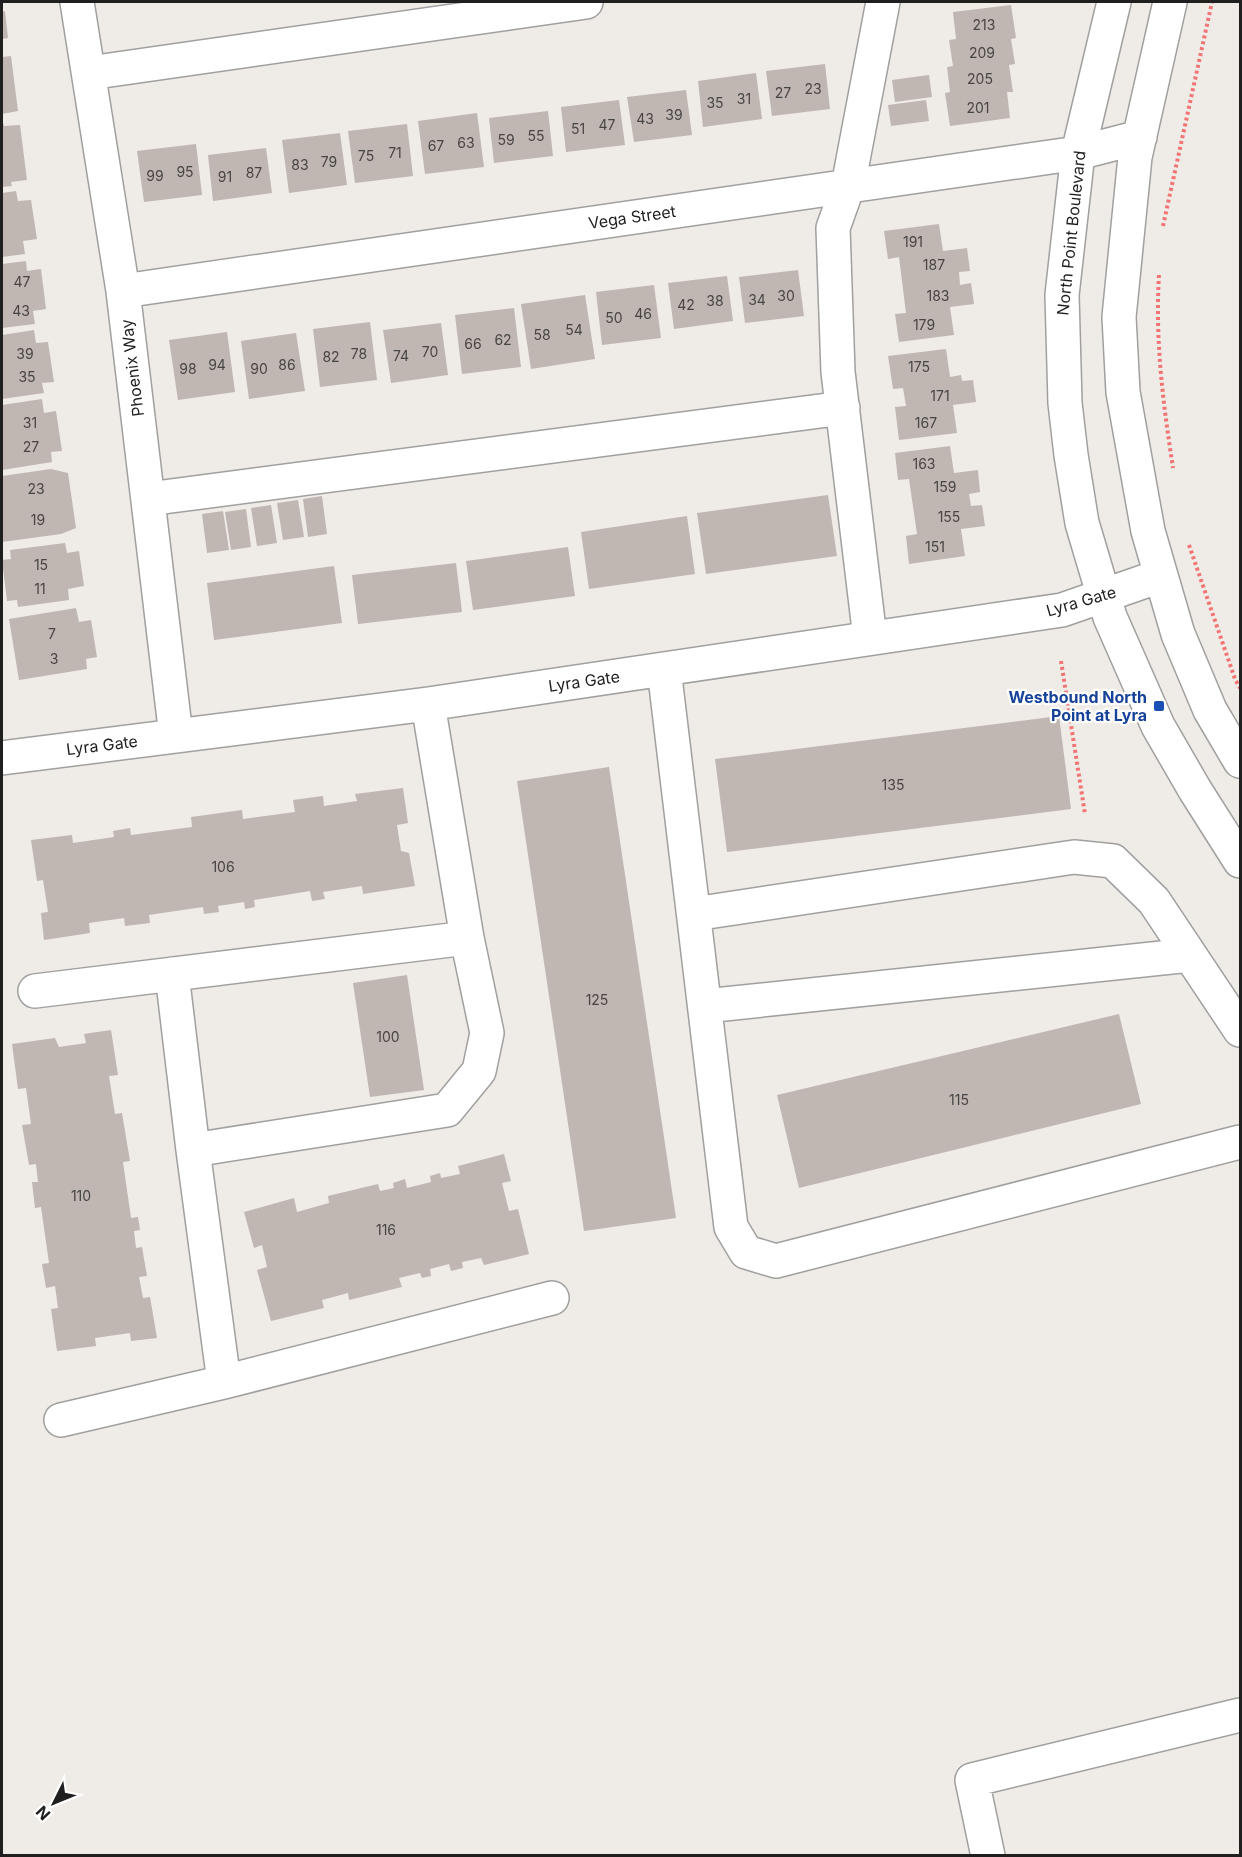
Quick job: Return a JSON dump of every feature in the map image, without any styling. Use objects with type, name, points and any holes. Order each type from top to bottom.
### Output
[{"type":"street","name":"Phoenix Way","points":[[77,2],[123,291],[177,736]]},
{"type":"street","points":[[89,73],[586,2]]},
{"type":"street","points":[[870,638],[838,372],[833,228],[848,186],[883,2]]},
{"type":"street","name":"North Point Boulevard","points":[[1114,2],[1078,153],[1062,295],[1065,403],[1082,523],[1110,617],[1158,726],[1240,861]]},
{"type":"street","points":[[1170,2],[1135,157],[1119,317],[1123,392],[1148,531],[1178,634],[1210,710],[1240,761]]},
{"type":"street","name":"Vega Street","points":[[123,291],[1078,153],[1140,137]]},
{"type":"street","points":[[148,499],[843,408]]},
{"type":"street","name":"Lyra Gate","points":[[2,758],[428,704],[1062,610],[1160,576]]},
{"type":"street","points":[[664,669],[731,1227],[746,1252],[776,1261],[1240,1142]]},
{"type":"street","points":[[193,1150],[447,1110],[479,1071],[487,1033],[467,938],[428,704]]},
{"type":"street","points":[[693,914],[1074,857],[1113,861],[1154,901],[1240,1030]]},
{"type":"street","points":[[35,991],[467,938]]},
{"type":"street","points":[[705,1006],[1190,955]]},
{"type":"street","points":[[171,974],[224,1382]]},
{"type":"street","points":[[61,1420],[224,1382],[552,1298]]},
{"type":"street","points":[[988,1856],[972,1780],[1240,1715]]},
{"type":"path","points":[[1163,229],[1212,2]]},
{"type":"path","points":[[1159,274],[1157,309],[1161,384],[1174,476]]},
{"type":"path","points":[[1188,543],[1240,688]]},
{"type":"path","points":[[1061,661],[1084,814]]},
{"type":"building","points":[[1011,5],[1016,38],[1011,39],[1015,64],[1009,65],[1013,92],[1007,92],[1010,118],[950,126],[945,93],[950,92],[947,67],[953,66],[949,40],[956,39],[953,12]]},
{"type":"building","points":[[5,11],[8,38],[2,39],[2,12]]},
{"type":"building","points":[[11,56],[18,111],[2,114],[2,57]]},
{"type":"building","points":[[825,64],[830,109],[772,116],[766,71]]},
{"type":"building","points":[[756,73],[762,119],[703,127],[698,81]]},
{"type":"building","points":[[929,75],[932,97],[895,102],[892,80]]},
{"type":"building","points":[[686,90],[692,135],[634,142],[627,97]]},
{"type":"building","points":[[619,100],[625,145],[566,152],[561,107]]},
{"type":"building","points":[[926,100],[929,121],[891,126],[888,105]]},
{"type":"building","points":[[548,111],[553,156],[494,163],[489,118]]},
{"type":"building","points":[[477,113],[484,167],[425,174],[418,121]]},
{"type":"building","points":[[2,119],[4,126],[20,125],[27,180],[11,182],[12,186],[2,187]]},
{"type":"building","points":[[407,124],[413,176],[355,183],[348,131]]},
{"type":"building","points":[[340,133],[347,185],[289,193],[282,140]]},
{"type":"building","points":[[196,144],[202,195],[144,202],[137,151]]},
{"type":"building","points":[[266,148],[272,193],[213,201],[208,155]]},
{"type":"building","points":[[16,191],[18,201],[31,200],[37,239],[23,241],[25,254],[2,257],[2,193]]},
{"type":"building","points":[[939,224],[943,251],[967,248],[970,271],[959,272],[960,285],[971,283],[974,304],[950,307],[954,335],[899,342],[895,314],[906,313],[899,257],[888,259],[884,231]]},
{"type":"building","points":[[26,261],[27,271],[41,269],[46,309],[33,311],[35,324],[2,328],[2,264]]},
{"type":"building","points":[[798,270],[804,316],[745,323],[739,277]]},
{"type":"building","points":[[727,276],[733,321],[674,329],[668,283]]},
{"type":"building","points":[[654,285],[661,338],[602,345],[596,292]]},
{"type":"building","points":[[585,295],[595,359],[531,369],[521,304]]},
{"type":"building","points":[[514,308],[521,367],[462,374],[455,315]]},
{"type":"building","points":[[370,322],[377,380],[320,387],[313,329]]},
{"type":"building","points":[[441,323],[448,375],[391,383],[383,330]]},
{"type":"building","points":[[34,330],[36,343],[48,342],[54,382],[42,383],[44,393],[2,399],[2,335]]},
{"type":"building","points":[[227,332],[235,392],[178,400],[169,340]]},
{"type":"building","points":[[296,333],[305,391],[249,399],[241,341]]},
{"type":"building","points":[[946,349],[950,377],[961,375],[962,381],[973,380],[976,402],[953,405],[957,433],[899,440],[895,407],[906,406],[903,388],[893,389],[888,356]]},
{"type":"building","points":[[42,399],[44,413],[56,411],[62,451],[51,452],[52,462],[2,470],[2,405]]},
{"type":"building","points":[[950,446],[954,473],[978,470],[980,492],[969,494],[971,506],[982,505],[985,526],[961,529],[965,556],[909,564],[906,536],[917,534],[909,479],[898,480],[895,453]]},
{"type":"building","points":[[51,469],[68,473],[76,528],[61,534],[2,542],[2,476]]},
{"type":"building","points":[[828,495],[837,556],[706,574],[697,513]]},
{"type":"building","points":[[322,496],[327,534],[308,537],[303,499]]},
{"type":"building","points":[[298,500],[304,537],[283,540],[277,503]]},
{"type":"building","points":[[271,505],[277,543],[257,546],[251,508]]},
{"type":"building","points":[[246,509],[251,547],[231,550],[225,512]]},
{"type":"building","points":[[223,511],[229,550],[207,553],[202,514]]},
{"type":"building","points":[[687,516],[695,574],[589,589],[581,532]]},
{"type":"building","points":[[65,543],[67,553],[79,551],[84,586],[68,589],[69,600],[18,607],[17,600],[7,601],[2,560],[11,559],[10,550]]},
{"type":"building","points":[[568,547],[575,596],[473,610],[466,561]]},
{"type":"building","points":[[456,563],[462,612],[358,624],[352,575]]},
{"type":"building","points":[[334,566],[342,623],[214,640],[207,583]]},
{"type":"building","points":[[76,608],[79,622],[91,620],[97,657],[86,659],[87,669],[19,680],[9,619]]},
{"type":"building","points":[[1059,716],[1071,809],[727,852],[715,759]]},
{"type":"building","points":[[609,767],[676,1218],[584,1231],[517,781]]},
{"type":"building","points":[[403,788],[408,823],[397,825],[401,851],[409,853],[415,886],[363,894],[362,886],[323,892],[325,899],[312,901],[310,891],[254,900],[255,907],[245,909],[244,902],[218,906],[219,912],[204,914],[203,907],[149,915],[150,923],[125,926],[124,918],[89,923],[90,933],[44,940],[41,913],[48,912],[43,880],[37,881],[31,840],[72,835],[73,843],[114,837],[113,831],[130,828],[131,835],[192,827],[191,817],[242,810],[243,819],[295,812],[293,800],[323,796],[324,806],[357,801],[355,794]]},
{"type":"building","points":[[407,975],[424,1090],[370,1097],[353,983]]},
{"type":"building","points":[[1119,1014],[1141,1104],[799,1188],[777,1095]]},
{"type":"building","points":[[111,1030],[118,1075],[109,1076],[115,1114],[122,1113],[130,1161],[123,1162],[131,1218],[138,1217],[140,1230],[134,1231],[136,1248],[142,1247],[147,1276],[139,1277],[143,1298],[150,1297],[157,1338],[131,1341],[130,1333],[95,1338],[96,1346],[57,1351],[51,1309],[58,1308],[55,1286],[46,1288],[42,1264],[49,1263],[41,1207],[35,1208],[32,1182],[38,1182],[36,1164],[29,1165],[22,1125],[31,1124],[26,1088],[18,1089],[12,1044],[55,1038],[59,1047],[86,1043],[84,1034]]},
{"type":"building","points":[[504,1154],[511,1181],[502,1183],[509,1211],[518,1209],[529,1254],[484,1265],[481,1258],[462,1262],[463,1268],[451,1271],[449,1264],[430,1269],[431,1276],[422,1278],[420,1273],[399,1278],[402,1287],[349,1300],[348,1293],[322,1300],[324,1308],[271,1321],[257,1270],[267,1267],[262,1245],[254,1248],[244,1212],[294,1198],[297,1212],[329,1203],[328,1196],[378,1184],[380,1191],[394,1188],[393,1183],[405,1179],[407,1188],[431,1182],[430,1176],[440,1173],[441,1178],[460,1174],[458,1166]]},
{"type":"place","name":"Westbound North Point at Lyra","points":[[1159,706]]}]
